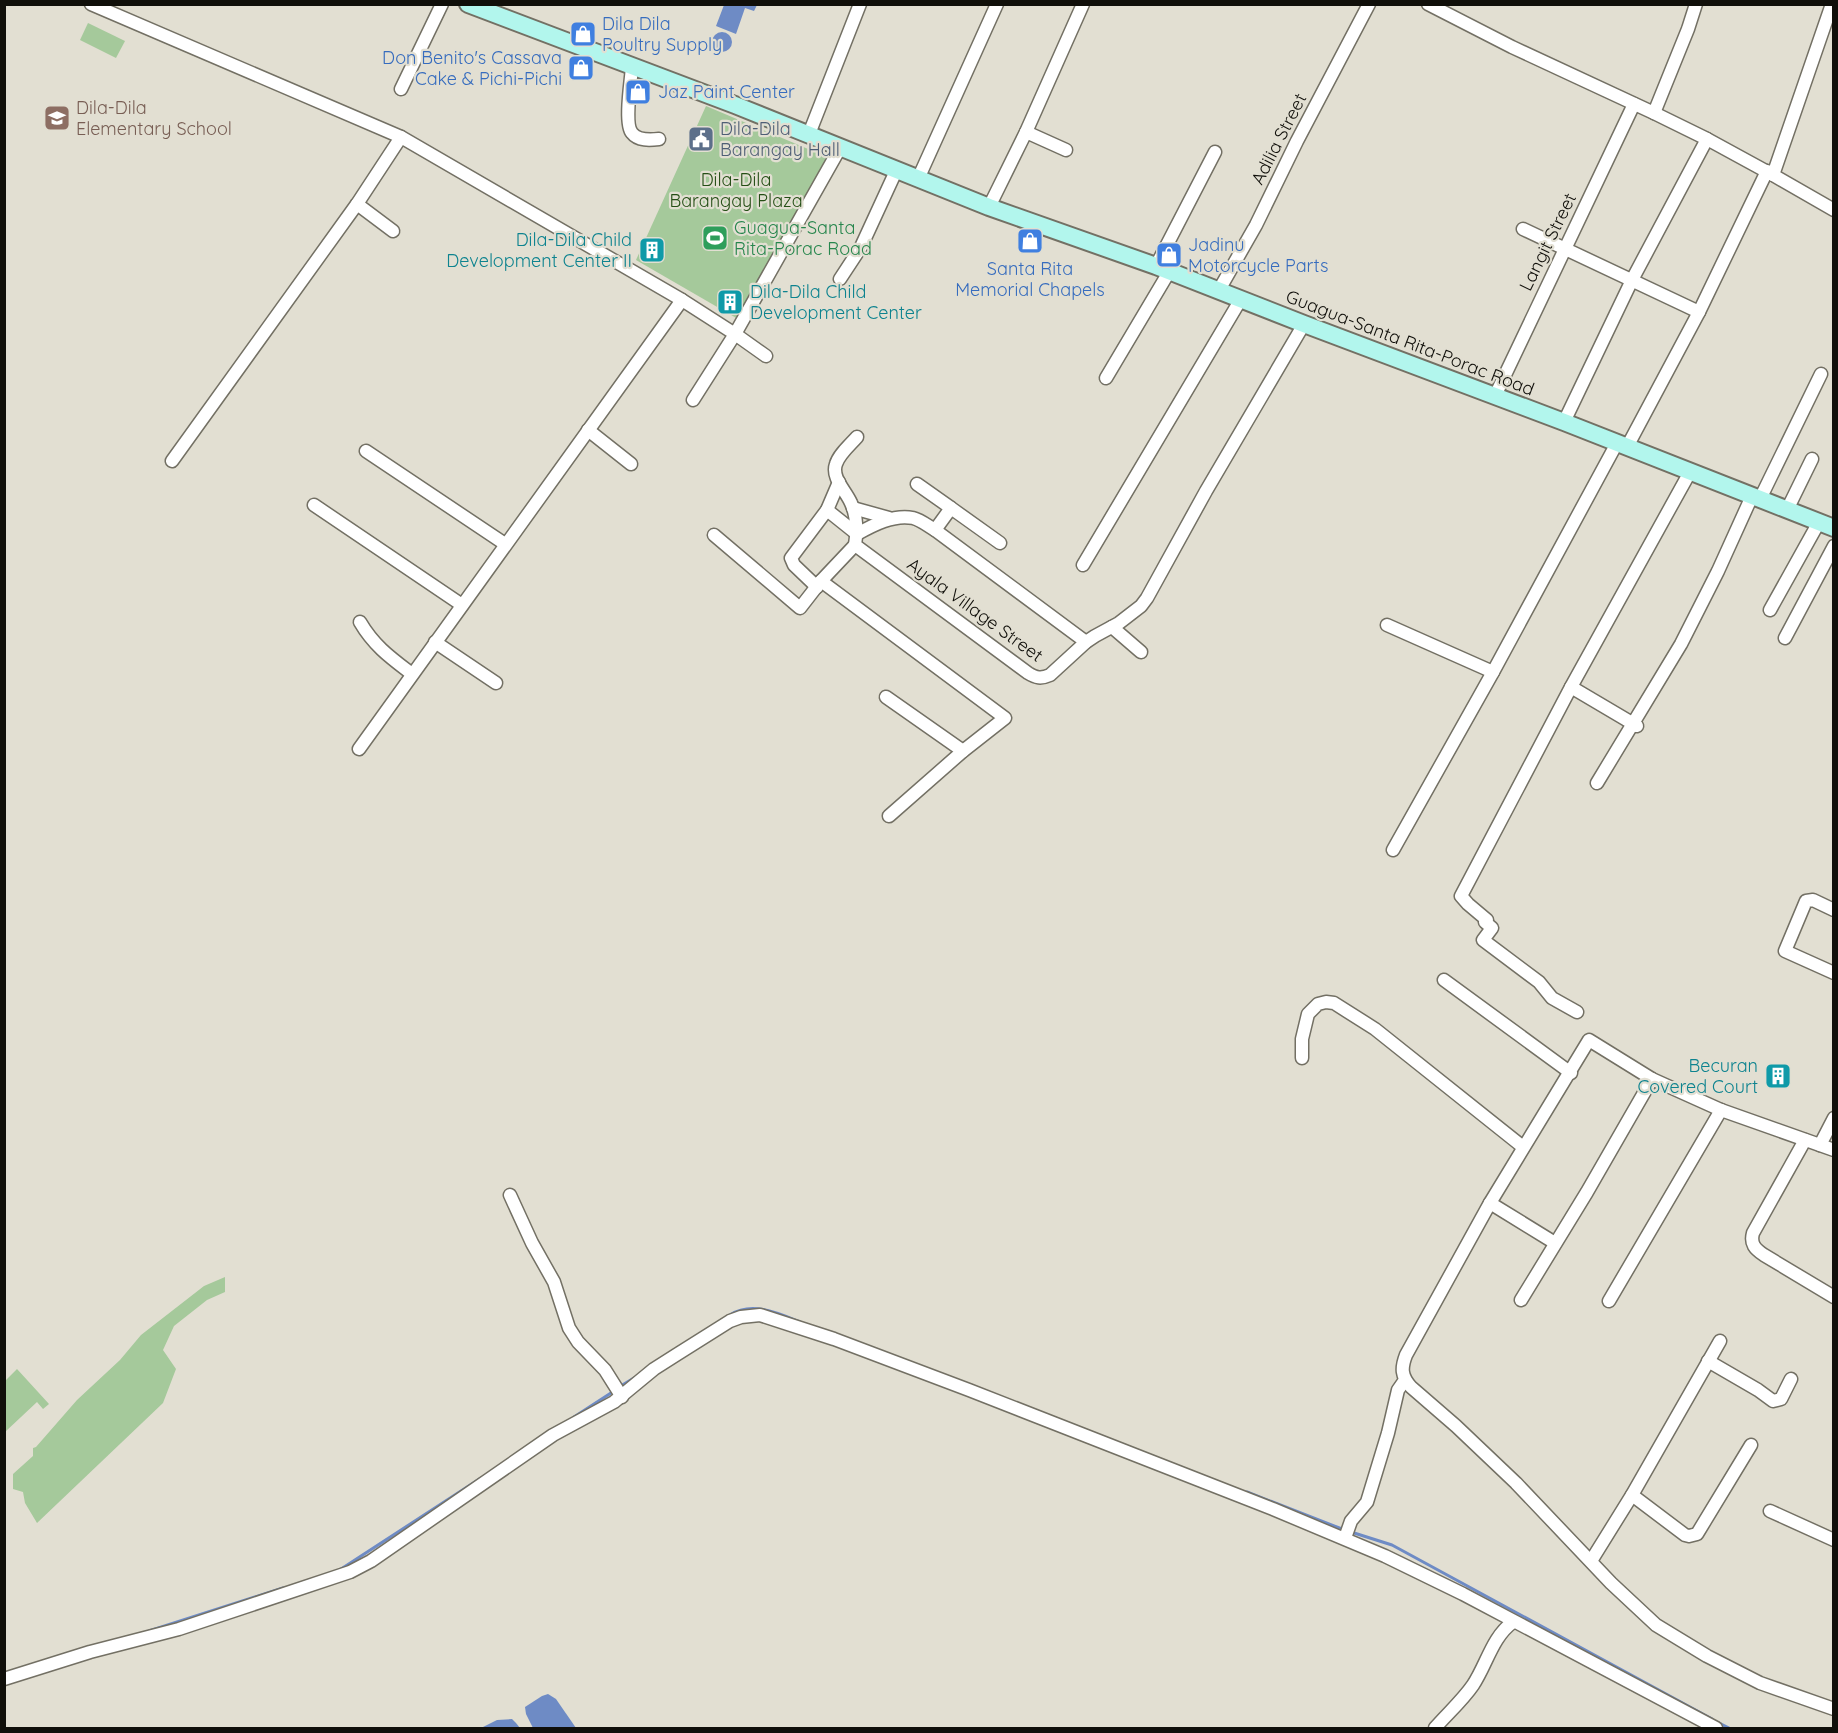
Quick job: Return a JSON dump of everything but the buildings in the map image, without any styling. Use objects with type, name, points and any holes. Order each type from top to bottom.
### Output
[{"type":"main road","name":"Guagua-Santa Rita-Porac Road","points":[[468,4],[809,134],[989,207],[1219,290],[1826,525]]},
{"type":"street","points":[[91,4],[401,137],[682,300],[766,356]]},
{"type":"street","points":[[401,89],[442,4]]},
{"type":"street","points":[[809,134],[860,4]]},
{"type":"street","points":[[918,179],[997,4]]},
{"type":"street","points":[[989,207],[1026,132],[1083,4]]},
{"type":"street","name":"Adilia Street","points":[[1219,290],[1256,225],[1369,4]]},
{"type":"street","points":[[1428,4],[1512,47],[1654,112],[1770,173],[1833,210]]},
{"type":"street","points":[[1654,112],[1696,4]]},
{"type":"street","points":[[1393,850],[1622,445],[1700,312],[1770,173],[1832,4]]},
{"type":"street","points":[[632,67],[628,126],[637,137],[648,140],[659,139]]},
{"type":"street","name":"Langit Street","points":[[1495,396],[1634,104]]},
{"type":"street","points":[[1026,132],[1066,150]]},
{"type":"street","points":[[172,461],[357,204],[401,137]]},
{"type":"street","points":[[1564,422],[1632,280],[1707,139]]},
{"type":"street","points":[[693,400],[735,334],[840,148]]},
{"type":"street","points":[[1106,378],[1162,269],[1215,152]]},
{"type":"street","points":[[840,279],[861,247],[896,171]]},
{"type":"street","points":[[357,204],[393,231]]},
{"type":"street","points":[[1524,229],[1700,312]]},
{"type":"street","points":[[1083,565],[1241,299]]},
{"type":"street","points":[[359,749],[682,300]]},
{"type":"street","name":"Ayala Village Street","points":[[827,510],[856,540],[1034,677],[1050,675],[1086,642],[1131,614],[1147,598],[1206,490],[1304,324]]},
{"type":"street","points":[[1597,783],[1635,724],[1681,644],[1821,374]]},
{"type":"street","points":[[588,430],[631,464]]},
{"type":"street","points":[[856,540],[853,508],[838,482],[835,465],[857,437]]},
{"type":"street","points":[[366,451],[505,544]]},
{"type":"street","points":[[1787,510],[1812,459]]},
{"type":"street","points":[[1577,1012],[1552,998],[1539,981],[1483,940],[1492,928],[1485,922],[1487,920],[1461,896],[1571,687],[1690,472]]},
{"type":"street","points":[[838,482],[827,510],[791,558],[794,565],[1005,718],[963,751],[889,816]]},
{"type":"street","points":[[917,484],[1000,543]]},
{"type":"street","points":[[314,505],[462,605]]},
{"type":"street","points":[[853,508],[893,519]]},
{"type":"street","points":[[935,530],[951,508]]},
{"type":"street","points":[[714,535],[800,608],[856,540],[876,523],[913,518],[935,530],[1086,642]]},
{"type":"street","points":[[1770,610],[1826,525]]},
{"type":"street","points":[[1785,638],[1833,546]]},
{"type":"street","points":[[360,622],[378,647],[412,674]]},
{"type":"street","points":[[1388,625],[1493,672]]},
{"type":"street","points":[[1112,627],[1141,652]]},
{"type":"street","points":[[435,642],[496,683]]},
{"type":"street","points":[[1571,687],[1635,724]]},
{"type":"street","points":[[886,697],[963,751]]},
{"type":"street","points":[[1833,909],[1813,900],[1806,901],[1785,951],[1833,973]]},
{"type":"street","points":[[1444,980],[1571,1073]]},
{"type":"street","points":[[1302,1058],[1302,1039],[1308,1014],[1318,1004],[1334,1003],[1376,1029],[1523,1147]]},
{"type":"street","points":[[1833,1150],[1721,1110],[1652,1079],[1589,1040],[1490,1203],[1402,1366],[1405,1380],[1516,1483],[1637,1608],[1676,1638],[1707,1656],[1760,1683],[1833,1709]]},
{"type":"street","points":[[1521,1300],[1652,1079]]},
{"type":"street","points":[[1610,1301],[1721,1110]]},
{"type":"street","points":[[1820,1145],[1833,1118]]},
{"type":"street","points":[[1805,1140],[1751,1239],[1756,1249],[1764,1255],[1833,1297]]},
{"type":"street","points":[[510,1195],[532,1243],[554,1282],[569,1328],[578,1342],[605,1370],[619,1392]]},
{"type":"street","points":[[1490,1203],[1555,1243]]},
{"type":"street","points":[[4,1679],[90,1652],[179,1629],[350,1572],[371,1561],[553,1435],[730,1321],[750,1315],[760,1315],[834,1339],[1345,1539],[1414,1570],[1716,1728]]},
{"type":"street","points":[[1591,1561],[1632,1495],[1720,1341]]},
{"type":"street","points":[[1708,1361],[1773,1401],[1780,1398],[1791,1379]]},
{"type":"street","points":[[1345,1539],[1351,1521],[1367,1502],[1388,1433],[1398,1390],[1405,1380]]},
{"type":"street","points":[[1632,1495],[1685,1535],[1693,1536],[1697,1534],[1751,1445]]},
{"type":"street","points":[[1770,1511],[1833,1540]]},
{"type":"street","points":[[1435,1728],[1471,1688],[1501,1632],[1513,1622]]},
{"type":"green space","points":[[88,23],[125,41],[116,58],[80,40]]},
{"type":"green space","name":"Dila-Dila Barangay Plaza","points":[[706,106],[827,157],[738,319],[636,260]]},
{"type":"green space","points":[[225,1277],[225,1292],[207,1300],[174,1326],[163,1350],[176,1369],[163,1403],[37,1523],[25,1503],[23,1492],[13,1489],[13,1474],[33,1456],[33,1448],[77,1400],[120,1360],[141,1335],[204,1286]]},
{"type":"green space","points":[[17,1369],[49,1404],[43,1409],[37,1402],[5,1432],[5,1381]]},
{"type":"water","points":[[724,4],[757,5],[754,11],[745,8],[736,34],[716,26]]},
{"type":"water","points":[[722,32],[729,35],[732,42],[729,49],[722,52],[715,49],[712,42],[715,35]]},
{"type":"water","points":[[548,1694],[556,1699],[576,1728],[533,1728],[525,1707]]},
{"type":"water","points":[[512,1719],[520,1728],[481,1728],[497,1720]]},
{"type":"waterway","points":[[730,1315],[738,1311],[756,1309],[774,1312],[800,1322]]},
{"type":"waterway","points":[[619,1387],[634,1378]]},
{"type":"waterway","points":[[574,1417],[614,1391]]},
{"type":"waterway","points":[[338,1571],[481,1478]]},
{"type":"waterway","points":[[1247,1492],[1342,1529]]},
{"type":"waterway","points":[[1351,1532],[1392,1545],[1712,1719]]},
{"type":"waterway","points":[[149,1631],[283,1588]]},
{"type":"waterway","points":[[1717,1722],[1729,1728]]},
{"type":"place","name":"Dila Dila Poultry Supply","points":[[583,34]]},
{"type":"place","name":"Don Benito's Cassava Cake & Pichi-Pichi","points":[[581,68]]},
{"type":"place","name":"Jaz Paint Center","points":[[638,92]]},
{"type":"place","name":"Dila-Dila Elementary School","points":[[57,118]]},
{"type":"place","name":"Dila-Dila Barangay Hall","points":[[701,139]]},
{"type":"place","name":"Guagua-Santa Rita-Porac Road","points":[[715,238]]},
{"type":"place","name":"Santa Rita Memorial Chapels","points":[[1030,241]]},
{"type":"place","name":"Dila-Dila Child Development Center II","points":[[652,250]]},
{"type":"place","name":"Jadinu Motorcycle Parts","points":[[1169,255]]},
{"type":"place","name":"Dila-Dila Child Development Center","points":[[730,302]]},
{"type":"place","name":"Becuran Covered Court","points":[[1778,1076]]}]
